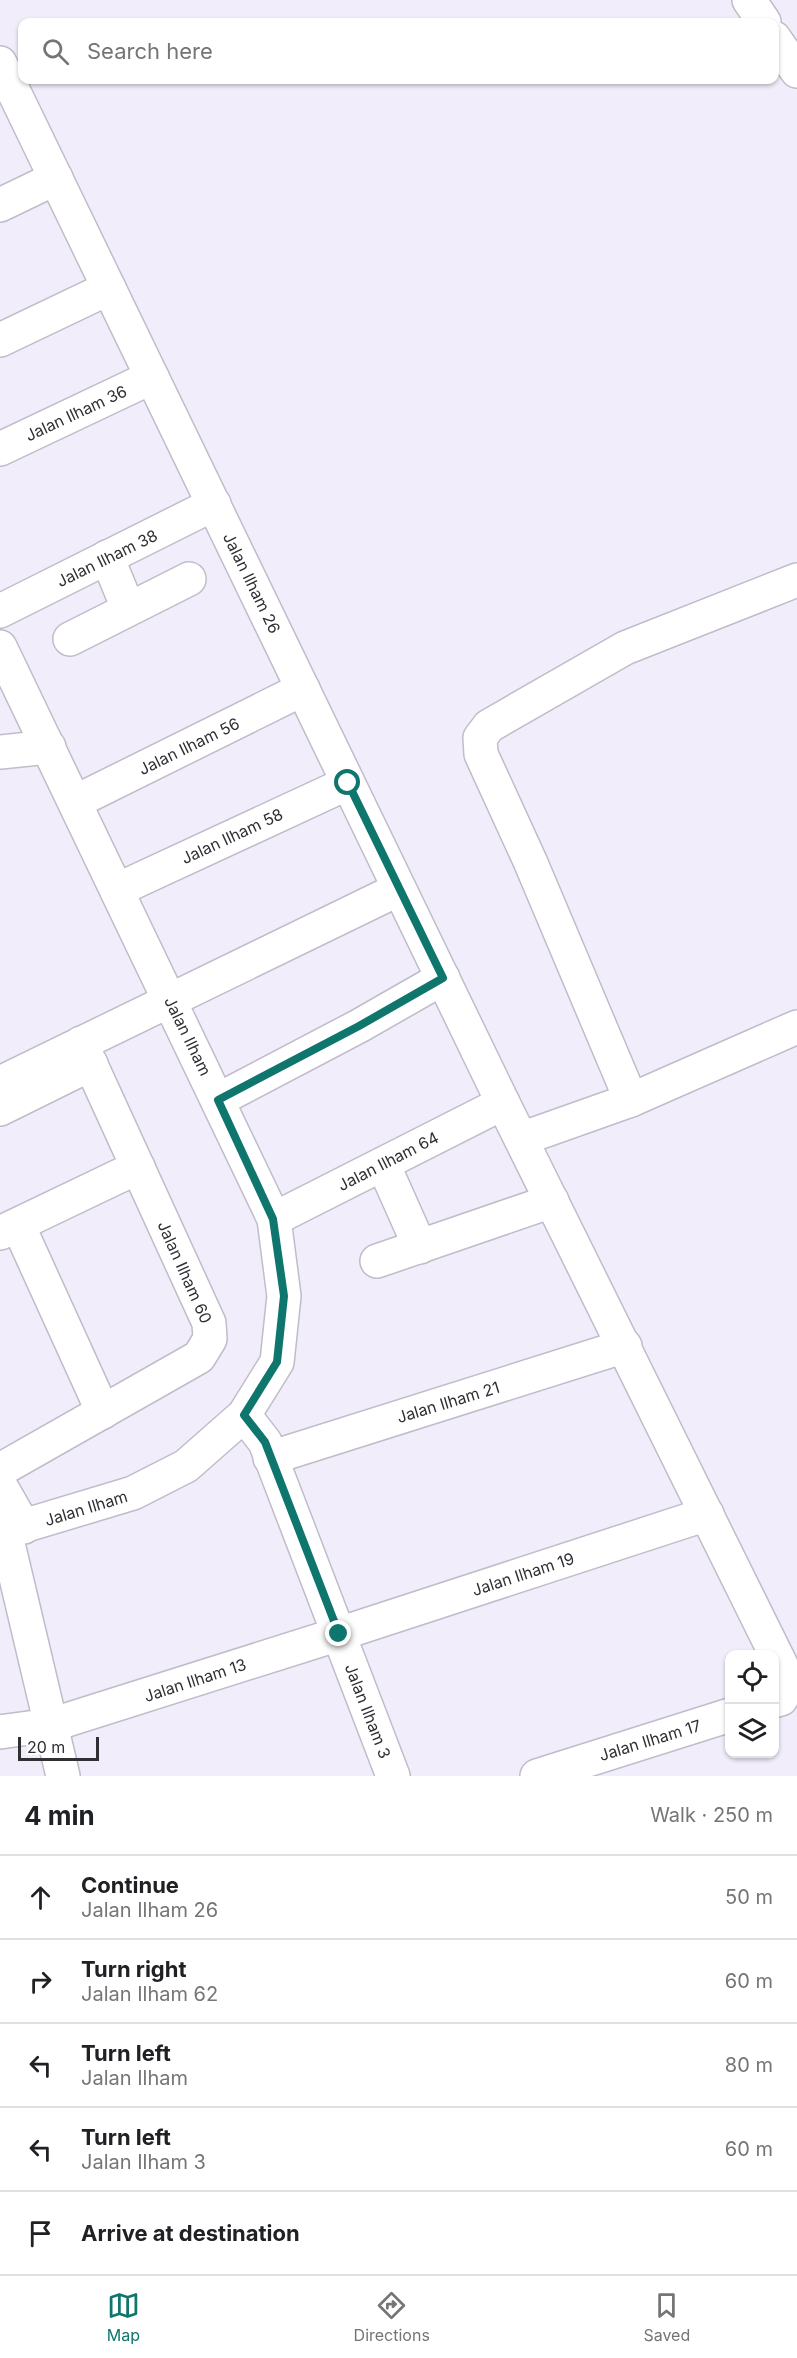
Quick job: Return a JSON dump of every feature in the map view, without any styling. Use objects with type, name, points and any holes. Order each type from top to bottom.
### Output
[{"type":"street","points":[[749,0],[761,18]]},
{"type":"street","points":[[779,45],[797,71]]},
{"type":"street","name":"Jalan Ilham 26","points":[[4,82],[56,178],[503,1103],[535,1134],[552,1201],[774,1650]]},
{"type":"street","points":[[0,205],[56,178]]},
{"type":"street","points":[[0,340],[109,288]]},
{"type":"street","name":"Jalan Ilham 36","points":[[0,449],[152,377]]},
{"type":"street","name":"Jalan Ilham 38","points":[[0,611],[214,504]]},
{"type":"street","points":[[107,557],[128,608]]},
{"type":"street","points":[[70,639],[189,579]]},
{"type":"street","points":[[616,1105],[530,861],[481,754],[480,738],[489,726],[625,648],[797,580]]},
{"type":"street","name":"Jalan Ilham","points":[[0,647],[171,1001],[273,1219],[284,1296],[277,1362],[244,1415],[186,1466],[134,1493],[10,1530]]},
{"type":"street","name":"Jalan Ilham 56","points":[[75,802],[303,689]]},
{"type":"street","points":[[0,752],[49,747]]},
{"type":"street","name":"Jalan Ilham 58","points":[[117,890],[348,783]]},
{"type":"street","points":[[0,1109],[171,1001],[399,889]]},
{"type":"street","points":[[218,1100],[359,1026],[443,978]]},
{"type":"street","points":[[535,1134],[616,1105],[797,1027]]},
{"type":"street","points":[[0,1083],[86,1054]]},
{"type":"street","name":"Jalan Ilham 60","points":[[0,1470],[199,1357],[210,1339],[209,1323],[86,1054]]},
{"type":"street","name":"Jalan Ilham 64","points":[[273,1219],[503,1103]]},
{"type":"street","points":[[383,1164],[420,1247]]},
{"type":"street","points":[[103,1412],[9,1229],[138,1167]]},
{"type":"street","points":[[377,1261],[552,1201]]},
{"type":"street","name":"Jalan Ilham 21","points":[[270,1458],[625,1347]]},
{"type":"street","name":"Jalan Ilham 3","points":[[244,1415],[265,1442],[393,1776]]},
{"type":"street","points":[[0,1485],[63,1776]]},
{"type":"street","name":"Jalan Ilham 19","points":[[339,1634],[707,1514]]},
{"type":"street","name":"Jalan Ilham 13","points":[[0,1732],[51,1725],[339,1634]]},
{"type":"street","name":"Jalan Ilham 26","points":[[779,1661],[790,1683],[779,1699]]},
{"type":"street","name":"Jalan Ilham 17","points":[[537,1776],[725,1716]]},
{"type":"route","points":[[339,1634],[265,1442],[244,1415],[277,1362],[284,1296],[273,1219],[218,1100],[359,1026],[443,978],[348,783]]}]
